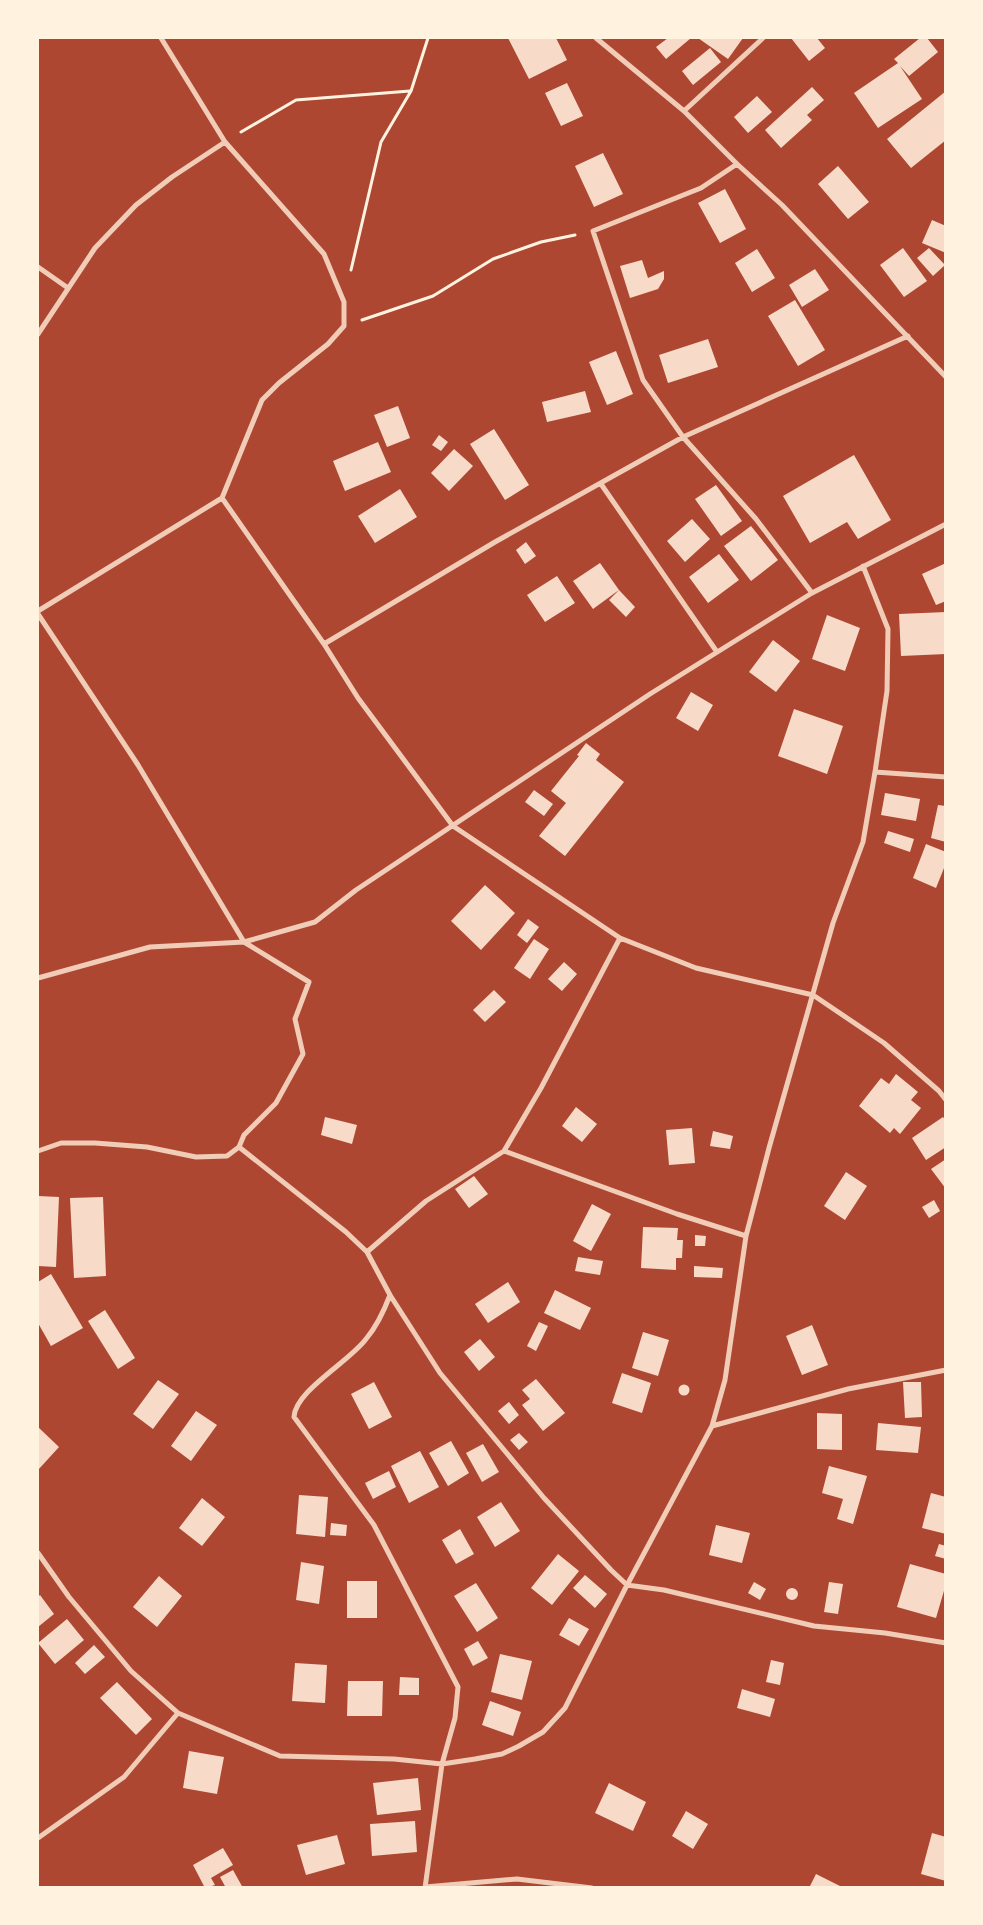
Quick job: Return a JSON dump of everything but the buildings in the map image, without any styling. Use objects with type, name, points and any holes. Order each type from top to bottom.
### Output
[{"type":"street","points":[[38,1151],[60,1143],[95,1143],[146,1147],[196,1157],[227,1156],[238,1147],[244,1135],[276,1104],[303,1054],[295,1019],[309,982],[244,942],[138,765],[38,612],[222,498],[262,400],[279,383],[328,344],[344,326],[344,302],[324,254],[225,142],[161,38]]},
{"type":"street","points":[[596,38],[684,111],[737,164],[782,205],[946,377]]},
{"type":"street","points":[[684,111],[763,38]]},
{"type":"street","points":[[38,334],[95,248],[136,205],[172,177],[225,142]]},
{"type":"street","points":[[737,164],[701,188],[593,231],[643,380],[683,438],[756,519],[812,593]]},
{"type":"street","points":[[38,267],[68,288]]},
{"type":"street","points":[[324,644],[495,542],[683,438],[908,336]]},
{"type":"street","points":[[601,484],[717,652]]},
{"type":"street","points":[[222,498],[324,644],[358,698],[453,826],[620,938],[696,968],[813,995],[884,1043],[939,1091],[946,1100]]},
{"type":"street","points":[[38,978],[150,947],[244,942],[315,922],[356,890],[650,694],[812,593],[946,524]]},
{"type":"street","points":[[38,1554],[69,1597],[131,1671],[178,1713],[280,1756],[394,1759],[442,1764],[502,1754],[543,1732],[565,1708],[627,1584],[712,1426],[725,1380],[746,1236],[834,923],[863,842],[875,772],[887,691],[888,629],[863,566]]},
{"type":"street","points":[[875,772],[946,777]]},
{"type":"street","points":[[367,1252],[426,1200],[504,1151],[541,1088],[620,938]]},
{"type":"street","points":[[238,1147],[346,1232],[367,1252],[390,1295],[440,1372],[544,1498],[610,1570],[627,1584],[664,1590],[814,1626],[885,1633],[946,1643]]},
{"type":"street","points":[[504,1151],[677,1214],[746,1236]]},
{"type":"street","points":[[390,1295],[384,1312],[367,1339],[346,1361],[330,1372],[298,1402],[294,1418],[374,1525],[458,1687],[455,1718],[442,1764],[425,1887],[516,1879],[592,1888]]},
{"type":"street","points":[[712,1426],[848,1389],[946,1370]]},
{"type":"street","points":[[38,1838],[124,1777],[178,1713]]},
{"type":"path","points":[[344,302],[381,142],[411,91],[428,38]]},
{"type":"path","points":[[225,142],[296,100],[411,91]]},
{"type":"path","points":[[344,326],[433,296],[493,259],[541,242],[593,231]]},
{"type":"shaded area","points":[[38,38],[945,38],[945,1887],[38,1887]]}]
